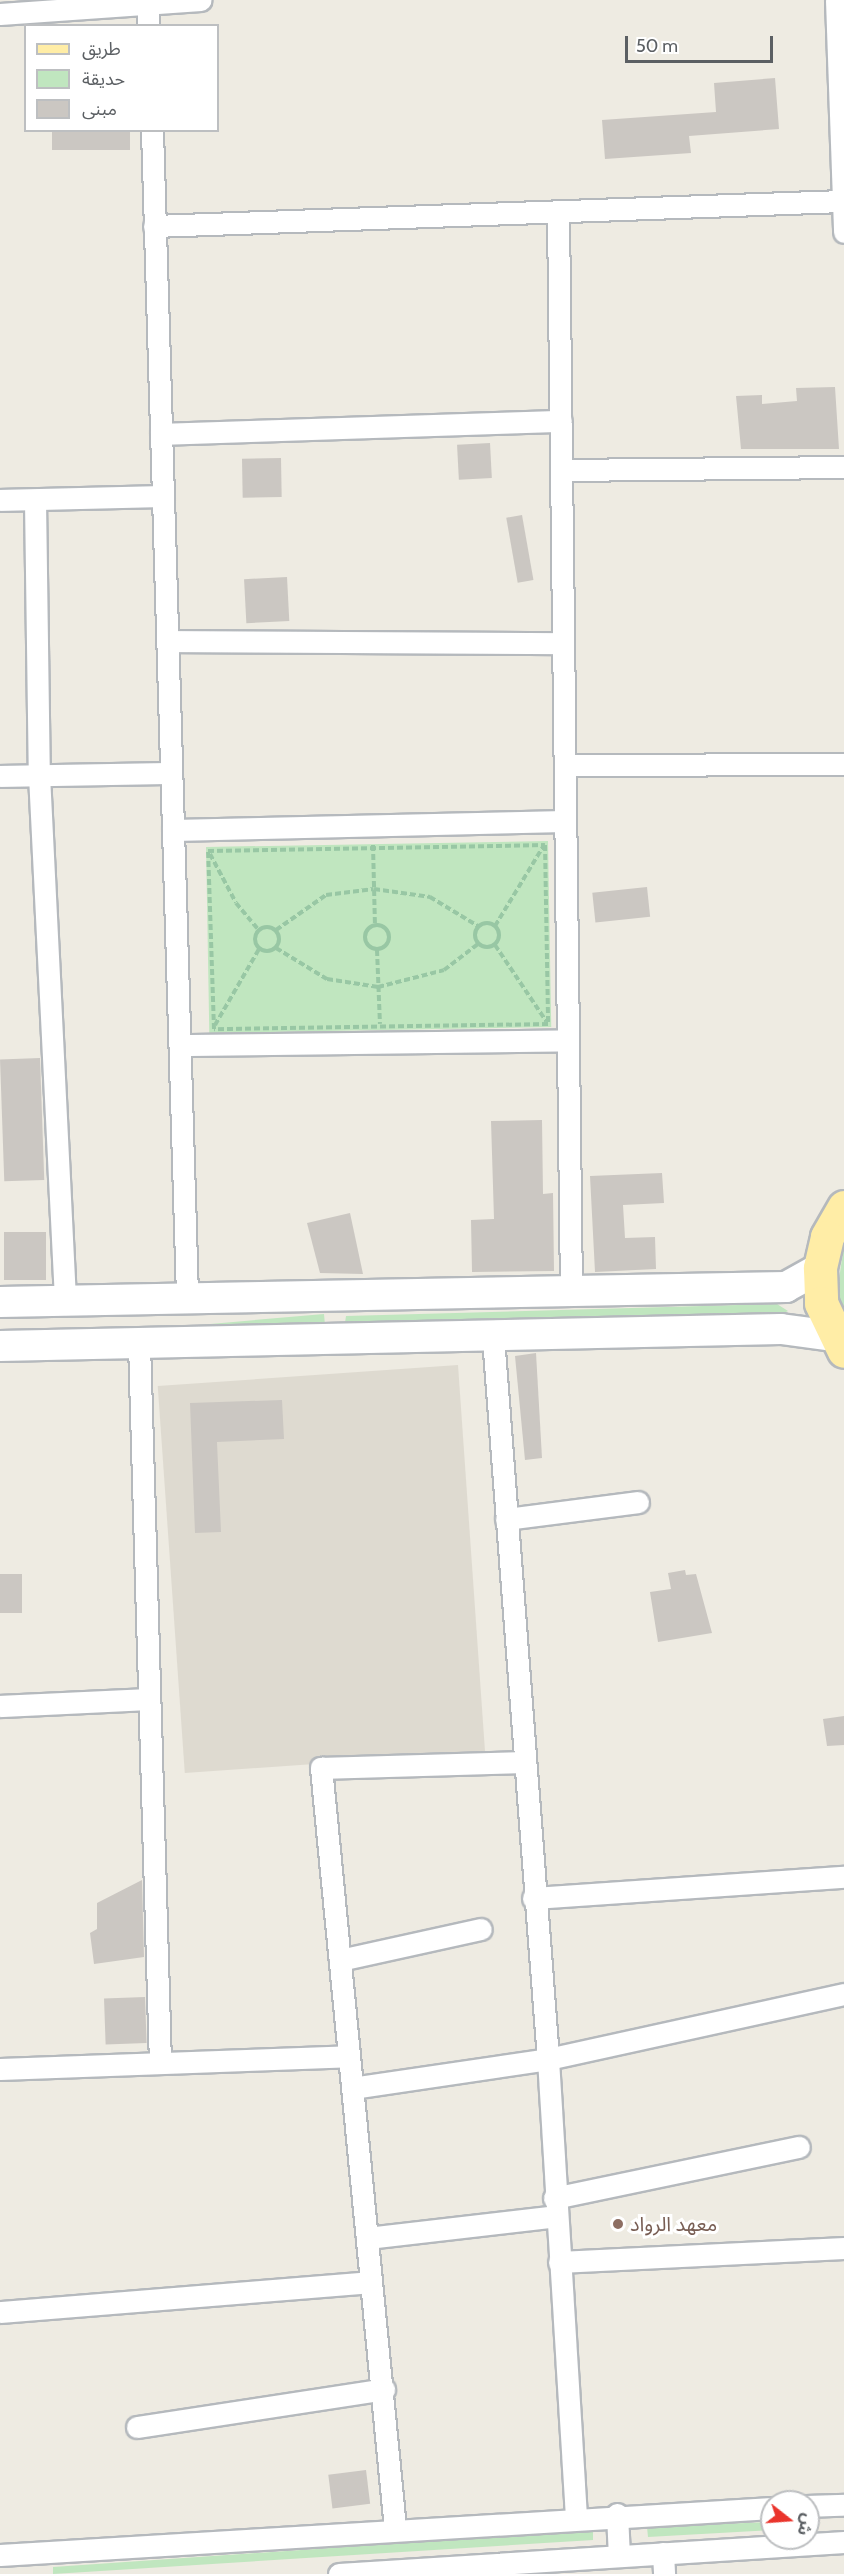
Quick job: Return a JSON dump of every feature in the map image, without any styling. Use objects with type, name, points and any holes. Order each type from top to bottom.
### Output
[{"type":"main road","points":[[839,1343],[821,1303],[819,1268],[827,1238],[844,1207]]},
{"type":"main road","points":[[0,1302],[786,1287],[819,1268]]},
{"type":"main road","points":[[333,1340],[334,1296]]},
{"type":"main road","points":[[0,1346],[781,1329],[839,1343]]},
{"type":"street","points":[[0,14],[48,5],[148,4],[201,0]]},
{"type":"street","points":[[836,0],[844,232]]},
{"type":"street","points":[[148,4],[148,24]]},
{"type":"street","points":[[152,132],[187,1298]]},
{"type":"street","points":[[154,226],[843,201]]},
{"type":"street","points":[[558,213],[571,1292]]},
{"type":"street","points":[[161,434],[561,421]]},
{"type":"street","points":[[561,470],[844,467]]},
{"type":"street","points":[[0,500],[163,496]]},
{"type":"street","points":[[35,500],[39,775],[65,1300]]},
{"type":"street","points":[[167,641],[563,643]]},
{"type":"street","points":[[565,765],[844,764]]},
{"type":"street","points":[[0,776],[171,773]]},
{"type":"street","points":[[173,830],[565,821]]},
{"type":"street","points":[[180,1045],[568,1040]]},
{"type":"street","points":[[493,1337],[533,1898],[548,2059],[555,2207],[576,2516]]},
{"type":"street","points":[[139,1343],[160,2062]]},
{"type":"street","points":[[506,1519],[638,1502]]},
{"type":"street","points":[[0,1706],[149,1699]]},
{"type":"street","points":[[395,2528],[384,2389],[371,2282],[321,1768],[524,1762]]},
{"type":"street","points":[[533,1898],[844,1877]]},
{"type":"street","points":[[340,1960],[481,1929]]},
{"type":"street","points":[[352,2088],[548,2059],[844,1994]]},
{"type":"street","points":[[0,2069],[349,2056]]},
{"type":"street","points":[[367,2238],[555,2207],[799,2147]]},
{"type":"street","points":[[559,2262],[844,2248]]},
{"type":"street","points":[[0,2312],[371,2282]]},
{"type":"street","points":[[137,2427],[384,2389]]},
{"type":"street","points":[[820,2506],[844,2505]]},
{"type":"street","points":[[0,2554],[576,2516],[760,2508]]},
{"type":"street","points":[[617,2514],[619,2556]]},
{"type":"street","points":[[339,2574],[619,2556],[664,2564],[844,2542]]},
{"type":"path","points":[[208,851],[545,844]]},
{"type":"path","points":[[545,844],[495,926],[495,945],[548,1024]]},
{"type":"path","points":[[545,844],[548,1024]]},
{"type":"path","points":[[373,846],[375,925],[364,938],[376,950],[380,1028]]},
{"type":"path","points":[[208,851],[236,903],[259,930],[259,949],[214,1029]]},
{"type":"path","points":[[208,851],[214,1029]]},
{"type":"path","points":[[259,930],[276,930],[326,895],[374,889],[430,897],[478,926],[495,926]]},
{"type":"path","points":[[375,925],[389,935],[385,946],[376,950]]},
{"type":"path","points":[[478,926],[478,944]]},
{"type":"path","points":[[276,930],[276,948]]},
{"type":"path","points":[[259,949],[276,948],[327,980],[378,987],[444,970],[478,944],[495,945]]},
{"type":"path","points":[[214,1029],[548,1024]]},
{"type":"shaded area","points":[[458,1365],[485,1752],[185,1773],[158,1386]]},
{"type":"green space","points":[[548,841],[551,1027],[209,1033],[206,847]]},
{"type":"green space","points":[[844,1245],[844,1317],[837,1293]]},
{"type":"green space","points":[[777,1304],[788,1311],[773,1318],[344,1329],[346,1316]]},
{"type":"green space","points":[[324,1314],[325,1325],[2,1353],[1,1342]]},
{"type":"green space","points":[[760,2522],[760,2531],[648,2537],[647,2527]]},
{"type":"green space","points":[[593,2530],[593,2540],[53,2574],[53,2567]]},
{"type":"building","points":[[775,78],[779,129],[689,136],[691,153],[605,159],[602,120],[716,112],[714,83]]},
{"type":"building","points":[[52,132],[130,132],[130,150],[52,150]]},
{"type":"building","points":[[835,387],[839,449],[741,449],[736,396],[762,395],[762,404],[797,401],[796,388]]},
{"type":"building","points":[[490,443],[492,478],[459,480],[457,445]]},
{"type":"building","points":[[281,458],[282,497],[243,498],[242,459]]},
{"type":"building","points":[[522,515],[533,580],[518,583],[506,518]]},
{"type":"building","points":[[287,577],[289,621],[246,623],[244,579]]},
{"type":"building","points":[[647,887],[650,917],[595,923],[592,893]]},
{"type":"building","points":[[40,1058],[44,1180],[4,1181],[0,1059]]},
{"type":"building","points":[[542,1120],[543,1194],[553,1193],[554,1271],[472,1272],[471,1220],[494,1219],[491,1121]]},
{"type":"building","points":[[662,1173],[664,1203],[623,1205],[625,1238],[655,1237],[656,1269],[595,1272],[590,1176]]},
{"type":"building","points":[[350,1213],[363,1274],[320,1273],[307,1223]]},
{"type":"building","points":[[4,1232],[46,1232],[46,1280],[4,1280]]},
{"type":"building","points":[[536,1353],[542,1458],[525,1460],[515,1356]]},
{"type":"building","points":[[282,1400],[284,1439],[217,1442],[221,1532],[195,1533],[190,1403]]},
{"type":"building","points":[[685,1570],[686,1575],[696,1574],[712,1633],[658,1642],[650,1592],[671,1589],[668,1573]]},
{"type":"building","points":[[0,1574],[22,1574],[22,1613],[0,1613]]},
{"type":"building","points":[[844,1716],[844,1745],[827,1746],[823,1719]]},
{"type":"building","points":[[142,1880],[144,1957],[94,1964],[90,1933],[97,1929],[97,1903]]},
{"type":"building","points":[[145,1997],[147,2043],[106,2044],[104,1998]]},
{"type":"building","points":[[366,2470],[370,2504],[332,2508],[328,2475]]},
{"type":"place","name":"معهد الرواد","points":[[618,2224]]}]
